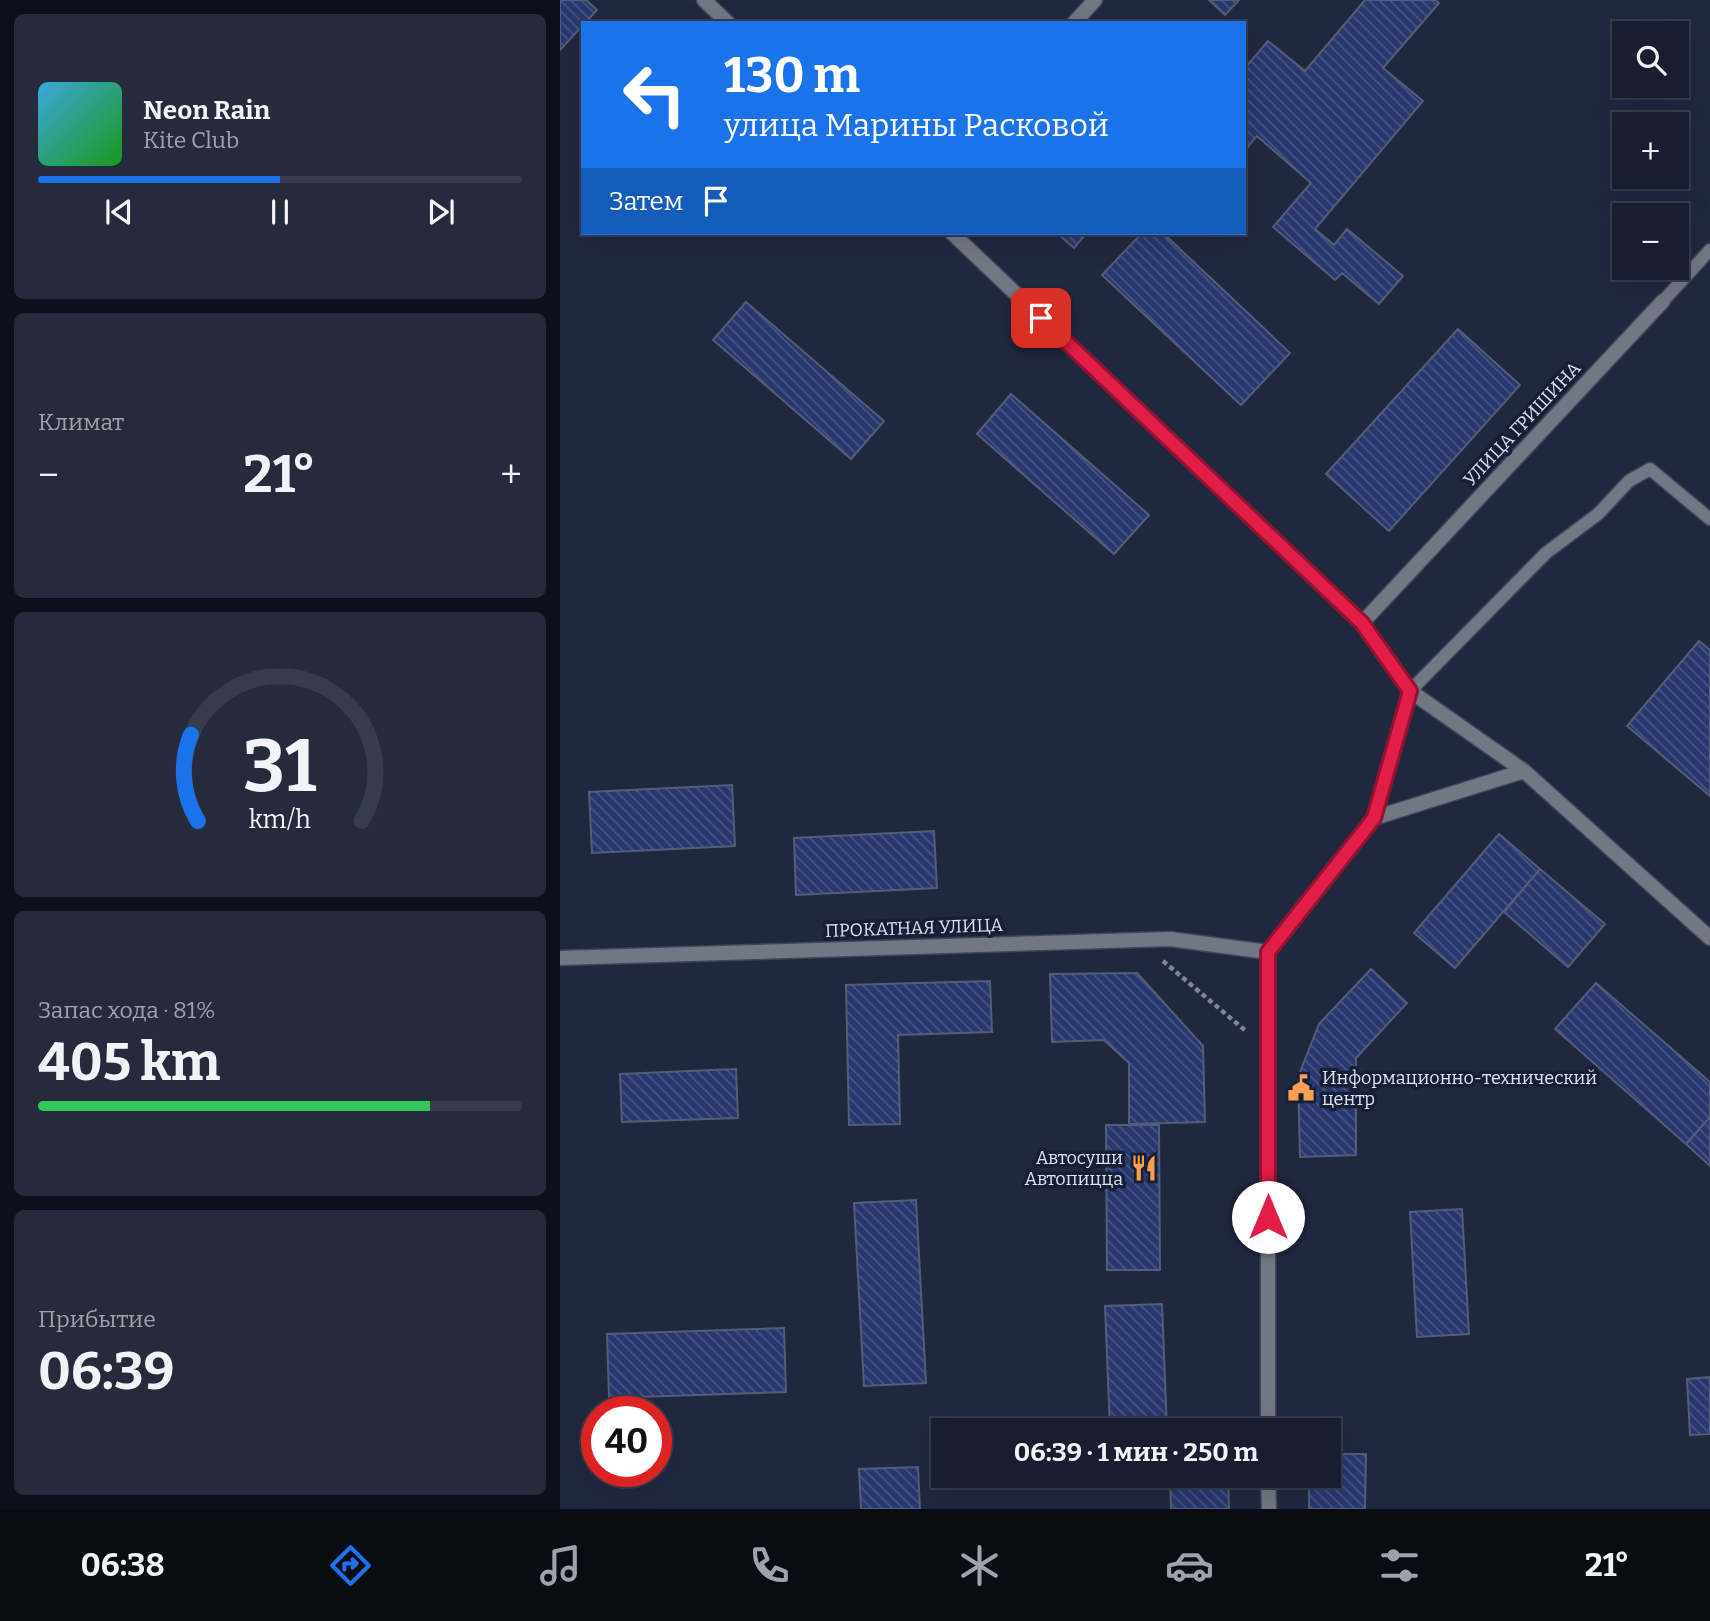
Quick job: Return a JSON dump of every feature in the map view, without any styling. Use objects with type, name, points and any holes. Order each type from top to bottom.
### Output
[{"type":"street","points":[[704,0],[726,21]]},
{"type":"street","points":[[1076,21],[1095,0]]},
{"type":"street","points":[[954,235],[1362,623],[1410,691],[1524,771],[1710,938]]},
{"type":"street","name":"УЛИЦА ГРИШИНА","points":[[1362,623],[1663,301]]},
{"type":"street","points":[[1268,1418],[1268,952],[1374,818],[1410,691]]},
{"type":"street","points":[[1374,818],[1524,771]]},
{"type":"street","name":"ПРОКАТНАЯ УЛИЦА","points":[[560,958],[1170,939],[1268,952]]},
{"type":"street","points":[[1268,1488],[1269,1509]]},
{"type":"lane","name":"УЛИЦА ГРИШИНА","points":[[1663,301],[1710,250]]},
{"type":"lane","points":[[1410,691],[1546,553],[1598,514],[1629,481],[1650,469],[1710,519]]},
{"type":"path","points":[[1161,959],[1253,1037]]},
{"type":"building","points":[[560,0],[586,0],[597,10],[587,21],[581,21],[581,27],[560,50]]},
{"type":"building","points":[[1209,0],[1239,0],[1225,15]]},
{"type":"building","points":[[1365,0],[1436,0],[1439,3],[1383,68],[1423,101],[1315,229],[1334,245],[1347,229],[1403,276],[1379,304],[1342,273],[1335,280],[1273,227],[1311,183],[1257,136],[1246,149],[1246,67],[1268,41],[1305,71]]},
{"type":"building","points":[[1059,235],[1085,235],[1074,248]]},
{"type":"building","points":[[1140,235],[1165,235],[1290,353],[1241,405],[1102,275]]},
{"type":"building","points":[[746,302],[884,421],[851,459],[713,340]]},
{"type":"building","points":[[1458,329],[1520,385],[1389,531],[1326,474]]},
{"type":"building","points":[[1011,394],[1149,515],[1114,554],[977,434]]},
{"type":"building","points":[[1699,641],[1710,650],[1710,796],[1627,726]]},
{"type":"building","points":[[732,785],[735,846],[592,853],[589,792]]},
{"type":"building","points":[[934,831],[937,888],[796,895],[794,838]]},
{"type":"building","points":[[1499,834],[1540,869],[1455,968],[1414,933]]},
{"type":"building","points":[[1540,869],[1605,924],[1568,967],[1504,912]]},
{"type":"building","points":[[1371,969],[1407,1003],[1356,1058],[1356,1155],[1300,1157],[1298,1077],[1319,1024]]},
{"type":"building","points":[[1137,973],[1203,1046],[1205,1122],[1129,1124],[1129,1063],[1104,1040],[1052,1042],[1050,974]]},
{"type":"building","points":[[990,981],[992,1032],[898,1035],[900,1124],[849,1125],[846,985]]},
{"type":"building","points":[[1596,983],[1710,1082],[1710,1117],[1686,1144],[1555,1029]]},
{"type":"building","points":[[736,1069],[738,1118],[622,1122],[620,1074]]},
{"type":"building","points":[[1710,1117],[1710,1166],[1686,1144]]},
{"type":"building","points":[[1106,1125],[1159,1125],[1160,1270],[1107,1270]]},
{"type":"building","points":[[916,1200],[926,1383],[864,1386],[854,1203]]},
{"type":"building","points":[[1462,1209],[1469,1334],[1417,1337],[1410,1212]]},
{"type":"building","points":[[1162,1304],[1167,1418],[1110,1418],[1105,1306]]},
{"type":"building","points":[[784,1328],[786,1392],[609,1396],[607,1334]]},
{"type":"building","points":[[1710,1377],[1710,1434],[1690,1435],[1687,1379]]},
{"type":"building","points":[[1341,1454],[1366,1454],[1365,1509],[1309,1509],[1309,1488],[1341,1488]]},
{"type":"building","points":[[918,1467],[920,1509],[861,1509],[859,1469]]},
{"type":"building","points":[[1170,1488],[1228,1488],[1229,1509],[1171,1509]]},
{"type":"place","name":"Информационно-технический центр","points":[[1301,1088]]},
{"type":"place","name":"Автосуши Автопицца","points":[[1144,1168]]},
{"type":"route","points":[[1041,318],[1362,623],[1410,691],[1374,818],[1268,952],[1268,1217]]}]
